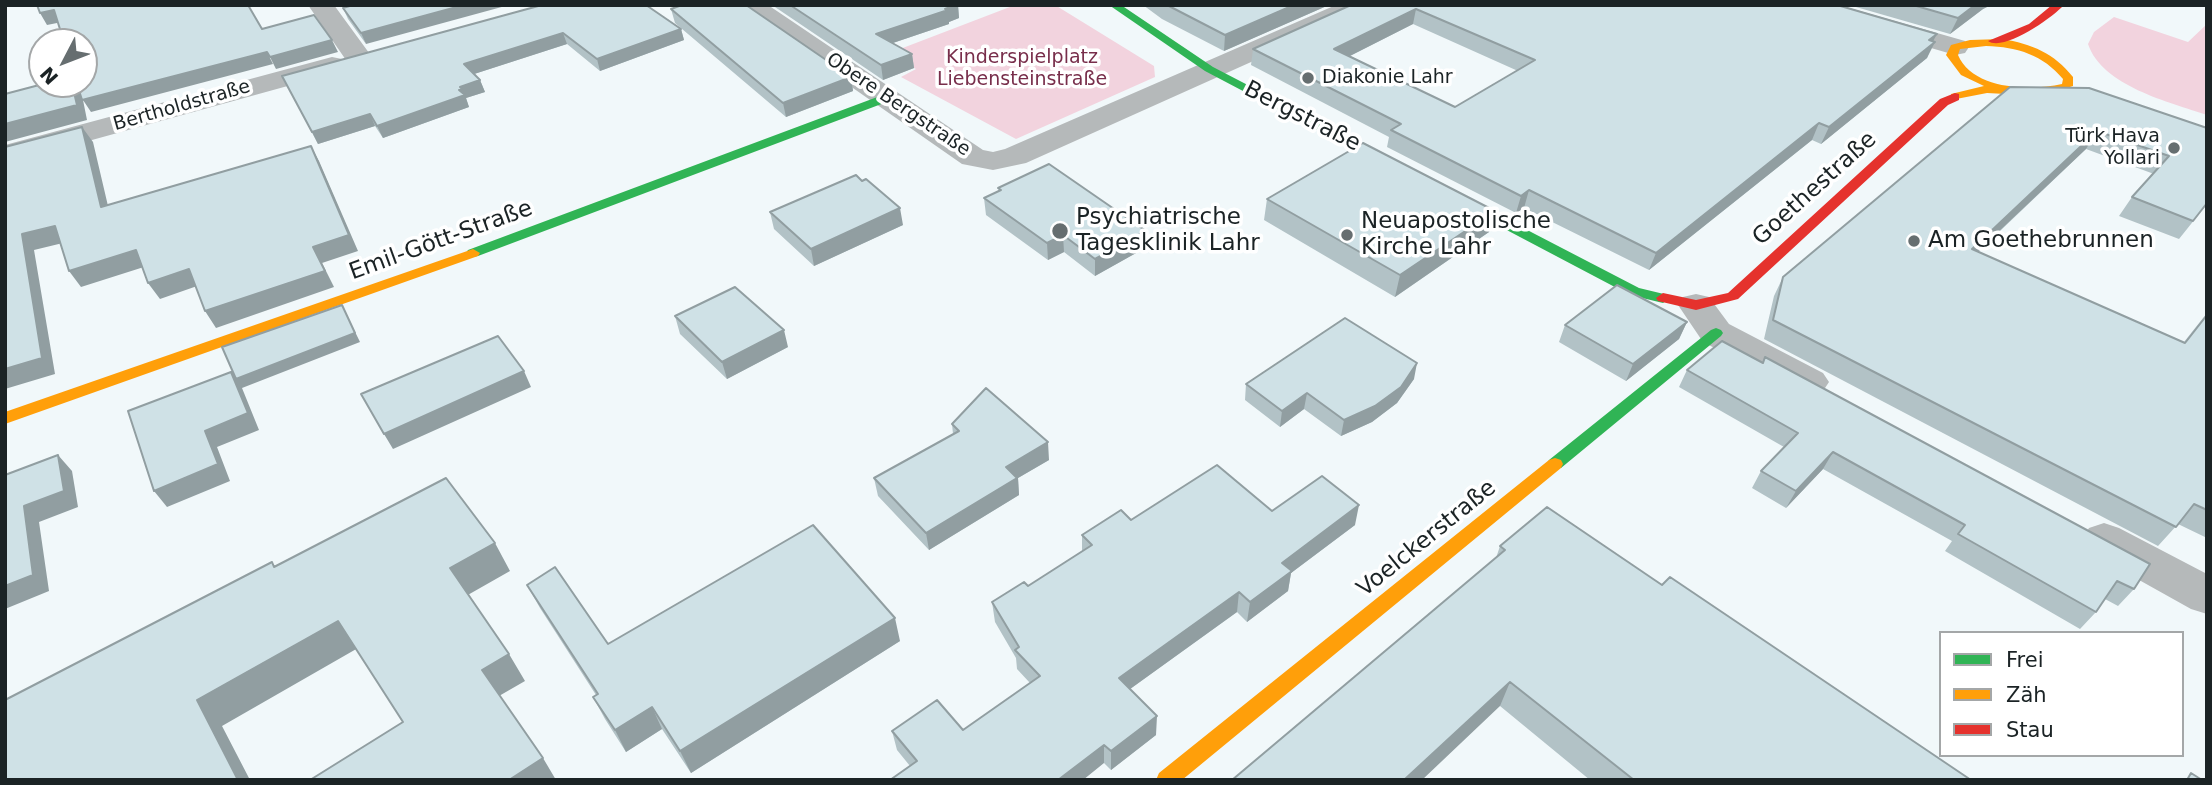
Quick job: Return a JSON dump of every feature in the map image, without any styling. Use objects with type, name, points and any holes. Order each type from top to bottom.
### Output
[{"type":"street","name":"Bertholdstraße","points":[[5,155],[371,54],[321,5]]},
{"type":"street","name":"Obere Bergstraße","points":[[750,5],[973,157],[993,161],[1015,156],[1358,5]]},
{"type":"street","name":"Bergstraße","points":[[1115,5],[1209,69],[1636,292],[1706,319],[1839,397]]},
{"type":"street","points":[[1810,5],[1955,47],[1951,52],[1952,59],[1966,73],[1959,94]]},
{"type":"street","name":"Goethestraße","points":[[1955,47],[1964,43],[1993,41],[2033,26],[2059,5]]},
{"type":"street","points":[[2033,26],[2041,54]]},
{"type":"street","name":"Goethestraße","points":[[1966,73],[2001,88],[2034,93],[2073,88],[2066,70],[2041,54],[1993,41]]},
{"type":"street","name":"Goethestraße","points":[[1706,319],[1944,102],[1959,94],[2001,88]]},
{"type":"street","name":"Emil-Gött-Straße","points":[[5,418],[205,351],[547,227],[888,97]]},
{"type":"street","name":"Voelckerstraße","points":[[1166,780],[1706,319]]},
{"type":"street","points":[[2072,523],[2207,596]]},
{"type":"green space","name":"Kinderspielplatz Liebensteinstraße","points":[[1015,5],[1055,5],[1154,66],[1155,77],[1016,139],[901,77],[916,69],[901,61],[874,59]]},
{"type":"green space","points":[[2114,17],[2188,42],[2207,24],[2207,115],[2156,98],[2107,71],[2088,44],[2094,32]]},
{"type":"building","points":[[37,5],[248,5],[262,29],[314,15],[332,40],[270,57],[267,52],[98,96],[98,28],[60,28],[54,10],[40,13]]},
{"type":"building","points":[[353,5],[464,5],[361,33],[343,8]]},
{"type":"building","points":[[542,5],[646,5],[681,29],[597,59],[563,33],[464,64],[480,80],[460,87],[462,89],[459,90],[465,95],[377,126],[370,114],[312,132],[282,76]]},
{"type":"building","points":[[682,5],[746,5],[851,77],[783,103],[671,9]]},
{"type":"building","points":[[790,5],[955,5],[945,9],[948,10],[876,34],[912,54],[881,65]]},
{"type":"building","points":[[1167,5],[1294,5],[1225,35]]},
{"type":"building","points":[[1351,5],[1837,5],[1937,34],[1929,40],[1935,42],[1829,127],[1819,123],[1656,253],[1529,190],[1521,196],[1391,130],[1401,124],[1253,49]],"holes":[[[1416,9],[1535,60],[1455,107],[1334,49]]]},
{"type":"building","points":[[1913,5],[1975,5],[1958,18]]},
{"type":"building","points":[[2010,87],[2089,88],[2207,128],[2207,203],[2193,221],[2132,197],[2169,156],[2097,131],[1972,249],[2185,343],[2207,315],[2207,510],[2194,504],[2176,527],[1773,320],[1783,277]]},
{"type":"building","points":[[28,88],[28,98],[75,98],[77,105],[5,124],[5,94]]},
{"type":"building","points":[[82,127],[101,207],[311,146],[349,235],[313,247],[325,271],[205,311],[189,269],[148,283],[136,250],[69,271],[55,226],[22,234],[42,358],[5,369],[5,147]]},
{"type":"building","points":[[1363,143],[1495,211],[1400,275],[1267,199]]},
{"type":"building","name":"Psychiatrische Tagesklinik Lahr","points":[[1049,164],[1146,231],[1095,259],[1063,235],[1047,243],[984,198],[1001,190],[998,188]]},
{"type":"building","points":[[856,175],[862,181],[866,179],[900,208],[811,249],[770,212]]},
{"type":"building","points":[[1617,285],[1687,322],[1633,364],[1565,325]]},
{"type":"building","points":[[735,287],[784,330],[722,362],[675,316]]},
{"type":"building","points":[[342,305],[355,333],[236,379],[222,347]]},
{"type":"building","points":[[1345,318],[1417,363],[1401,387],[1375,406],[1344,420],[1307,393],[1282,411],[1246,384]]},
{"type":"building","points":[[498,336],[524,371],[384,434],[361,394]]},
{"type":"building","points":[[1722,341],[1763,363],[1765,357],[2150,564],[2134,589],[2117,581],[2096,612],[1958,534],[1965,525],[1833,452],[1796,491],[1761,471],[1798,433],[1687,370]]},
{"type":"building","points":[[231,372],[248,413],[205,431],[218,464],[154,491],[128,411]]},
{"type":"building","points":[[986,388],[1048,442],[1006,467],[1017,478],[926,533],[874,478],[959,431],[952,424]]},
{"type":"building","points":[[58,455],[64,491],[24,506],[33,575],[5,586],[5,475]]},
{"type":"building","points":[[1217,465],[1272,511],[1322,476],[1359,505],[1282,563],[1292,571],[1250,602],[1239,592],[1119,678],[1157,716],[1111,751],[1104,745],[1058,780],[890,780],[917,761],[892,731],[937,700],[963,730],[1040,676],[1015,650],[1019,647],[992,602],[1024,582],[1028,586],[1092,545],[1082,535],[1121,510],[1131,520]]},
{"type":"building","points":[[446,478],[495,543],[450,568],[509,654],[482,670],[543,758],[509,780],[310,780],[403,722],[338,621],[197,700],[238,780],[5,780],[5,700],[272,562],[274,567]]},
{"type":"building","points":[[1547,507],[1662,585],[1670,577],[1971,780],[1634,780],[1510,682],[1404,780],[1232,780],[1505,550],[1500,546]]},
{"type":"building","points":[[813,525],[895,618],[680,751],[652,707],[615,730],[593,697],[598,694],[527,585],[555,567],[608,644]]},
{"type":"building","points":[[2191,773],[2202,780],[2187,780]]},
{"type":"traffic: fast","points":[[1114,5],[1209,69],[1635,292],[1663,298]]},
{"type":"traffic: fast","points":[[473,253],[888,97]]},
{"type":"traffic: fast","points":[[1555,464],[1716,333]]},
{"type":"traffic: slow","points":[[1955,97],[1987,89],[2042,92],[2067,86],[2069,79],[2047,57],[2018,45],[1986,42],[1955,47],[1952,55],[1965,73],[2001,88]]},
{"type":"traffic: slow","points":[[5,418],[473,253]]},
{"type":"traffic: slow","points":[[1166,780],[1555,464]]},
{"type":"traffic: jam","points":[[1994,41],[2033,26],[2059,5]]},
{"type":"traffic: jam","points":[[1663,298],[1696,305],[1733,296],[1944,102],[1955,97]]},
{"type":"place","name":"Diakonie Lahr","points":[[1308,78]]},
{"type":"place","name":"Türk Hava Yollari","points":[[2174,148]]},
{"type":"place","name":"Psychiatrische Tagesklinik Lahr","points":[[1060,231]]},
{"type":"place","name":"Neuapostolische Kirche Lahr","points":[[1347,235]]},
{"type":"place","name":"Am Goethebrunnen","points":[[1914,241]]}]
